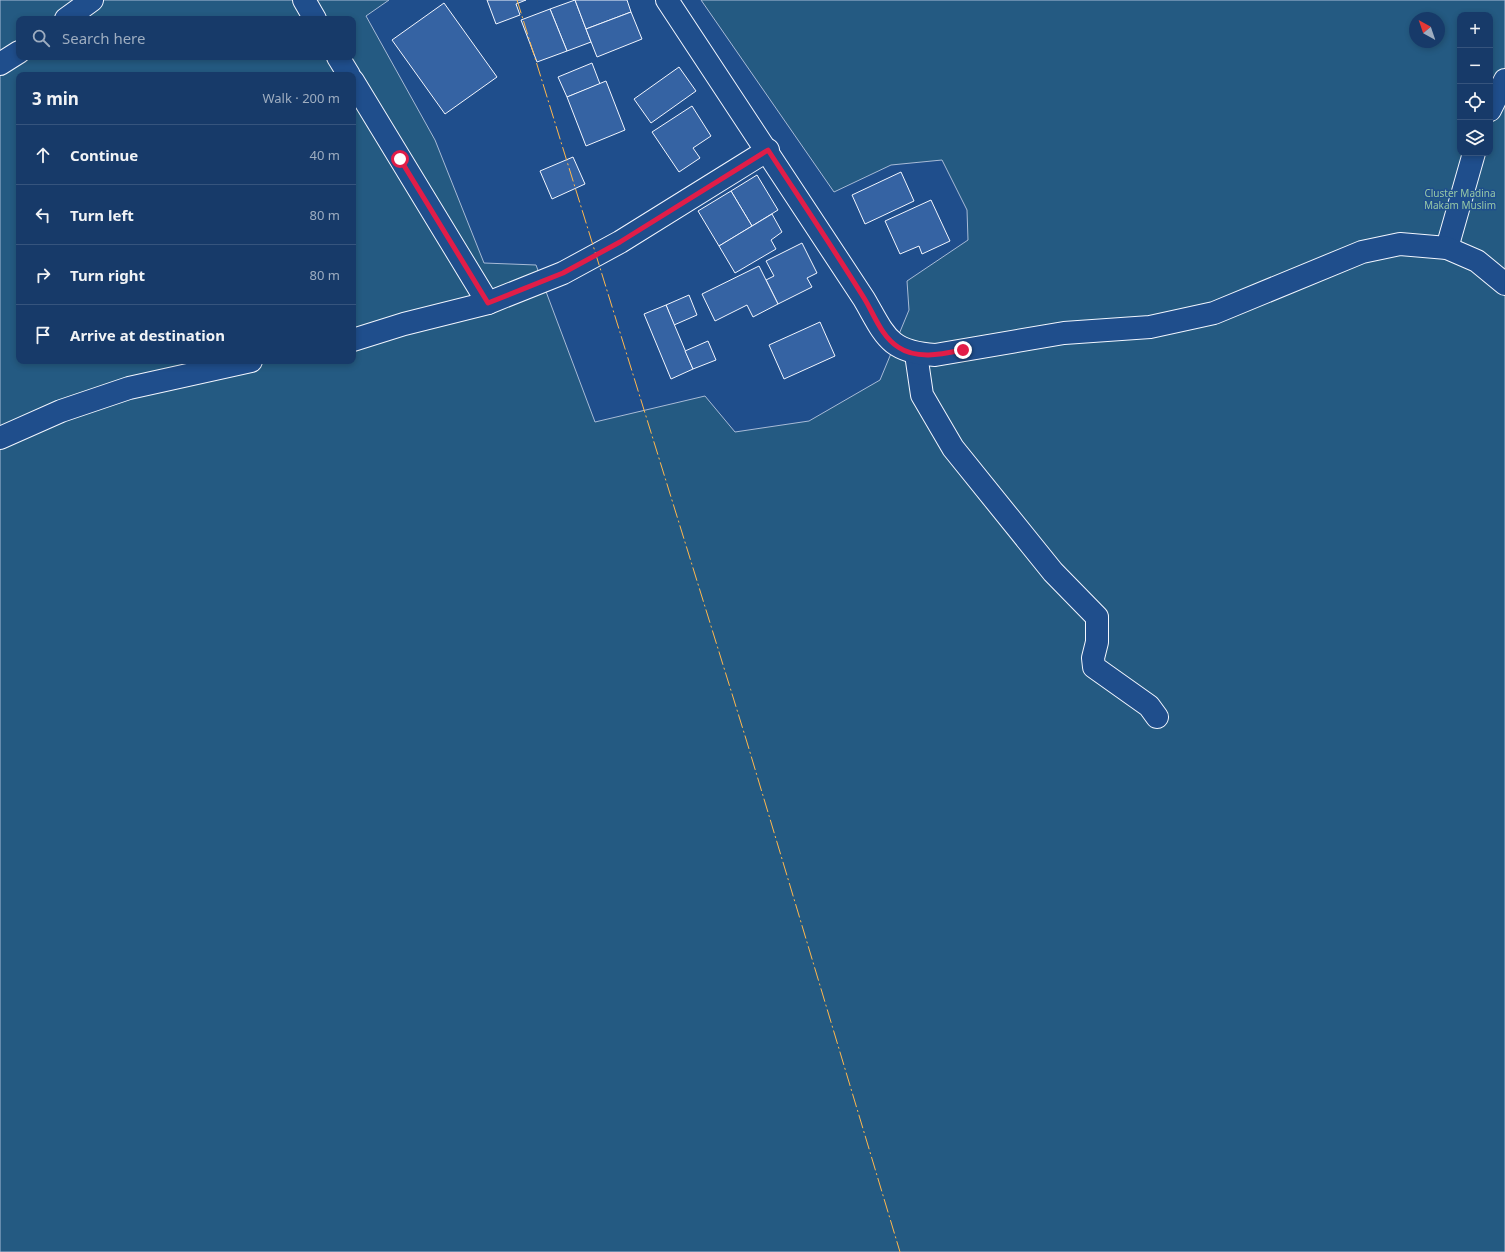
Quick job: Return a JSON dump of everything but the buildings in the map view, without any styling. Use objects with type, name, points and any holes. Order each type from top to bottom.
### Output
[{"type":"street","points":[[70,16],[92,0]]},
{"type":"street","points":[[304,0],[313,16]]},
{"type":"street","points":[[667,0],[768,150],[864,299],[887,338],[899,348],[916,354],[935,355],[1064,333],[1150,327],[1214,312],[1362,252],[1400,244],[1447,248],[1477,261],[1505,284]]},
{"type":"street","points":[[0,64],[16,54]]},
{"type":"street","points":[[340,60],[347,72]]},
{"type":"street","points":[[1493,104],[1505,80]]},
{"type":"street","points":[[356,86],[488,303]]},
{"type":"street","points":[[356,339],[404,324],[488,303],[563,273],[620,242],[768,150]]},
{"type":"street","points":[[1447,248],[1473,156]]},
{"type":"street","points":[[916,354],[922,395],[953,448],[1052,572],[1097,617],[1097,642],[1093,658],[1094,668],[1149,706],[1156,717]]},
{"type":"street","points":[[0,438],[61,411],[130,388],[238,364]]},
{"type":"green space","name":"Cluster Madina Makam Muslim","points":[[0,0],[389,0],[366,16],[435,140],[484,263],[536,265],[595,422],[705,396],[735,432],[809,421],[880,380],[909,310],[907,281],[968,240],[967,210],[942,160],[891,165],[834,192],[701,0],[1505,0],[1505,1252],[0,1252]]},
{"type":"power","points":[[517,0],[746,739],[900,1252]]},
{"type":"route","points":[[400,159],[488,303],[563,273],[620,242],[768,150],[864,299],[887,338],[899,348],[916,354],[935,355],[963,350]]}]
